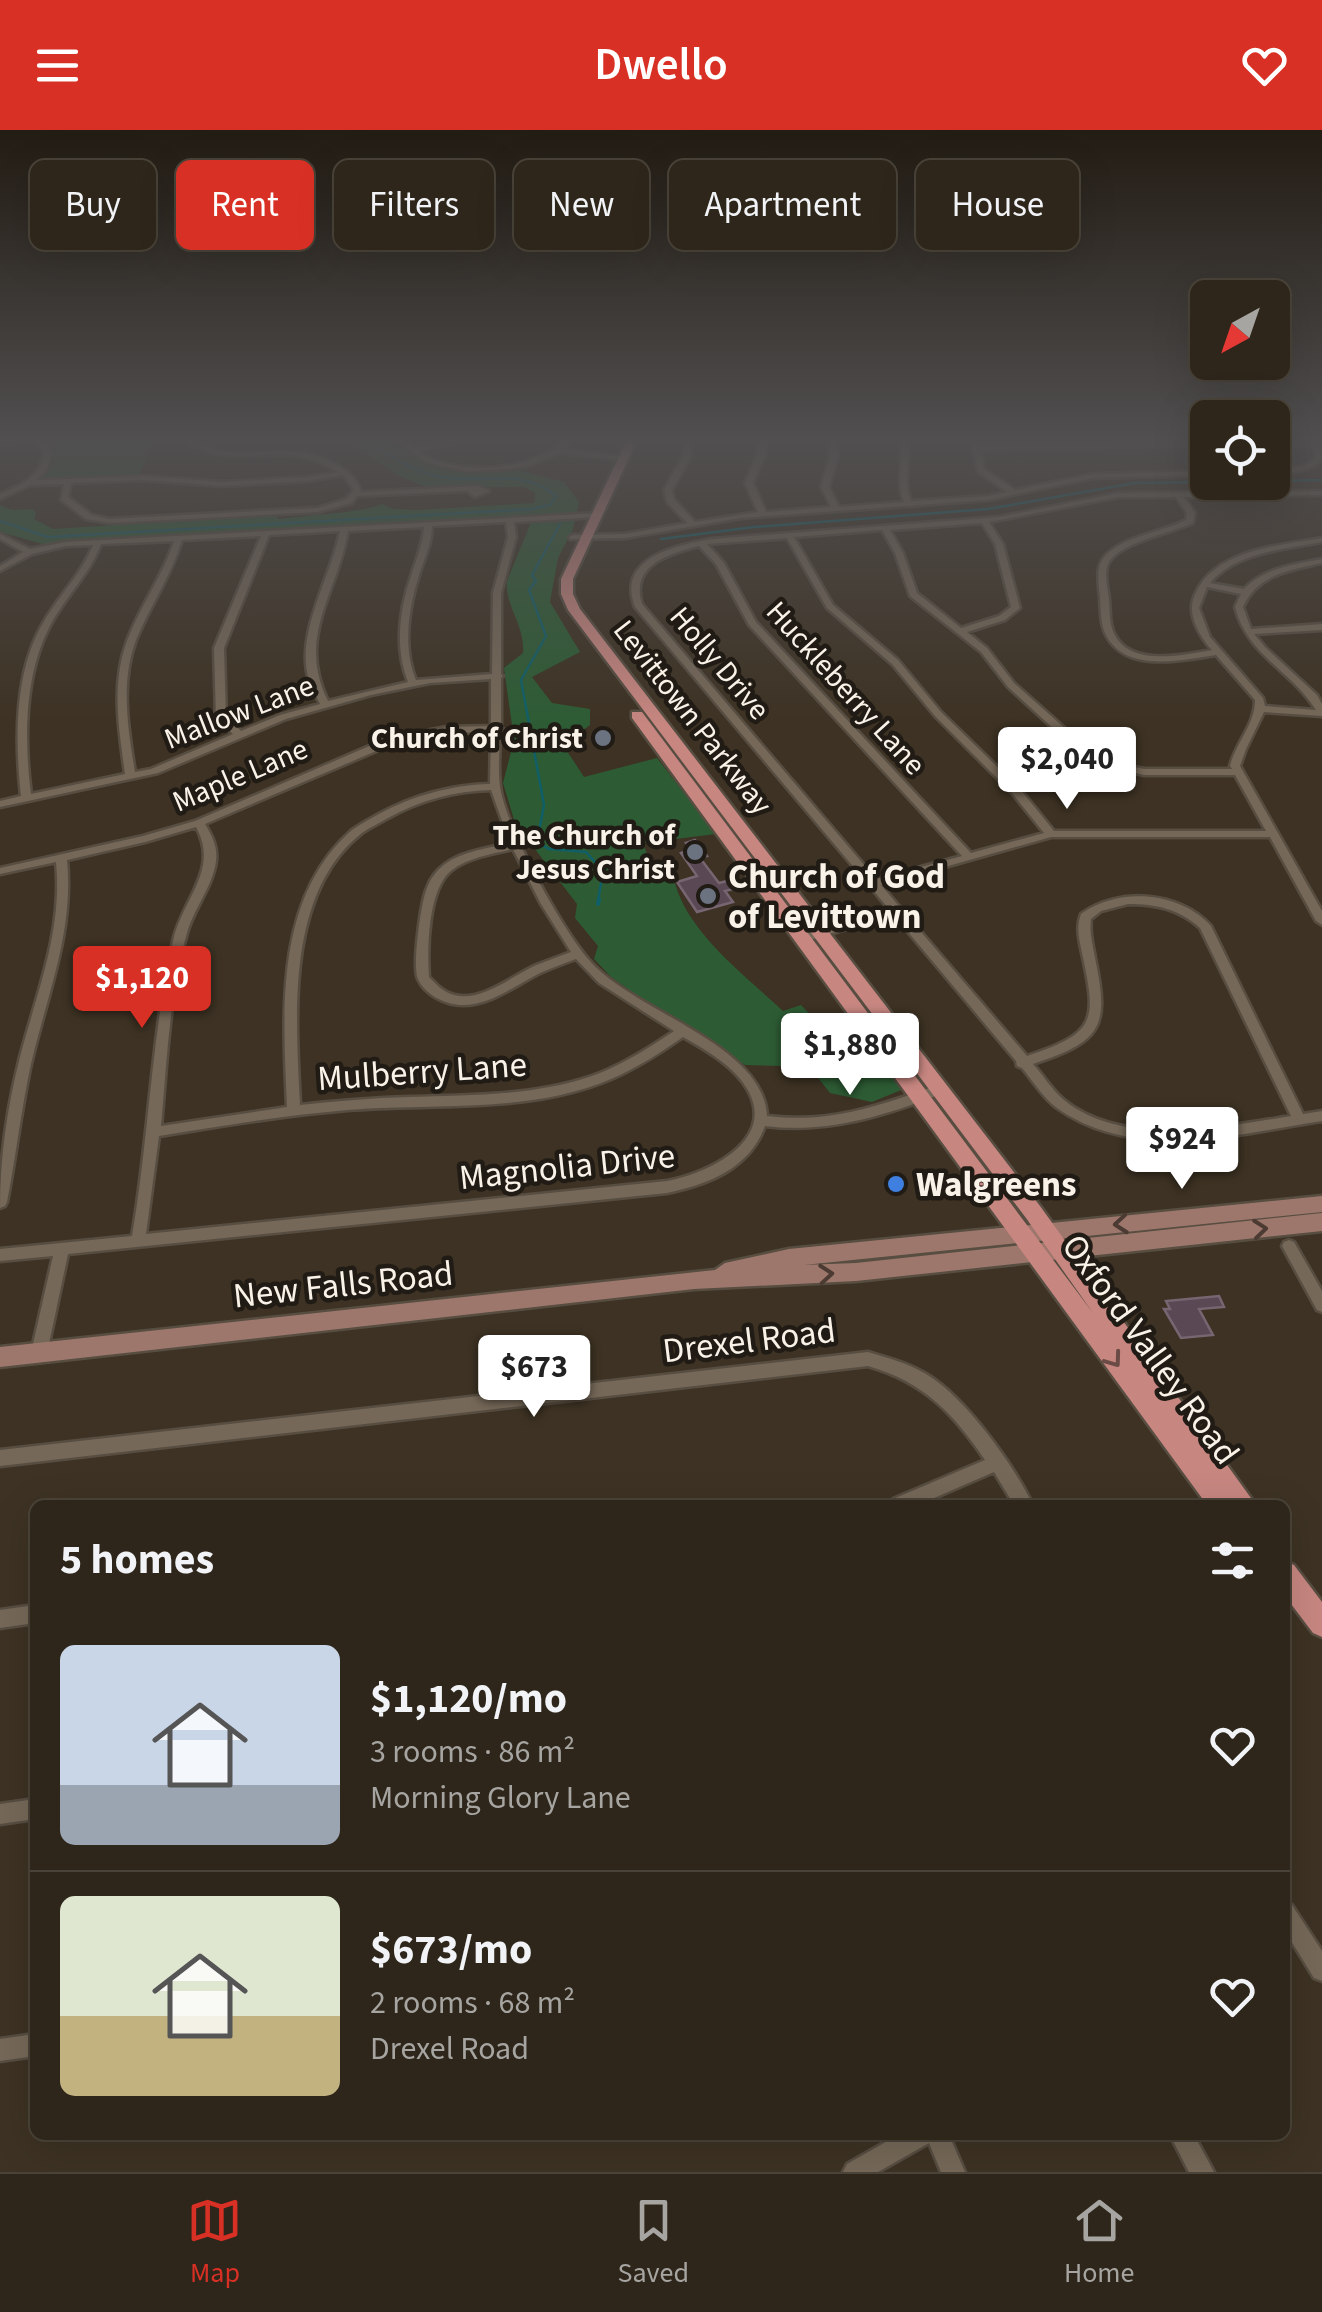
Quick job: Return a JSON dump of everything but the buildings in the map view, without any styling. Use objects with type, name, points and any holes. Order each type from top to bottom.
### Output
[{"type":"main road","name":"Levittown Parkway","points":[[582,533],[554,579],[553,592],[560,612],[812,935],[941,1090],[1042,1242]]},
{"type":"main road","name":"Levittown Parkway","points":[[812,935],[922,1096],[1042,1242]]},
{"type":"main road","name":"New Falls Road","points":[[0,1357],[694,1280],[856,1272],[1322,1204]]},
{"type":"main road","name":"New Falls Road","points":[[1042,1242],[1322,1222]]},
{"type":"main road","name":"Oxford Valley Road","points":[[1042,1242],[1219,1500]]},
{"type":"main road","name":"Oxford Valley Road","points":[[1042,1242],[1240,1500]]},
{"type":"main road","points":[[1290,1581],[1322,1624]]},
{"type":"street","points":[[0,569],[29,552],[98,542],[243,533]]},
{"type":"street","points":[[241,736],[222,718],[219,648],[265,533]]},
{"type":"street","points":[[326,704],[315,688],[310,634],[344,533]]},
{"type":"street","points":[[413,683],[404,660],[404,640],[414,578],[428,533]]},
{"type":"street","points":[[512,533],[498,582],[496,787],[500,809],[579,954],[623,994],[746,1078],[757,1096],[760,1120],[806,1126],[834,1124],[941,1090]]},
{"type":"street","points":[[580,537],[640,533]]},
{"type":"street","name":"Holly Drive","points":[[813,533],[701,543],[666,554],[638,574],[633,588],[638,605],[1022,1063],[1050,1095],[1078,1117],[1136,1136],[1168,1136],[1322,1116]]},
{"type":"street","points":[[888,533],[899,553],[910,589],[992,657],[1011,686],[1030,704],[1101,760],[1144,772],[1237,772]]},
{"type":"street","points":[[960,631],[1008,616],[1016,608],[999,544],[992,533]]},
{"type":"street","points":[[1161,533],[1116,552],[1104,563],[1101,573],[1108,626],[1119,646],[1144,656],[1170,658],[1217,652]]},
{"type":"street","points":[[636,534],[666,554]]},
{"type":"street","points":[[790,535],[821,596],[895,662],[938,714],[1016,791],[1051,834]]},
{"type":"street","points":[[0,536],[29,552]]},
{"type":"street","points":[[130,776],[122,731],[128,652],[167,576],[179,537]]},
{"type":"street","points":[[1322,540],[1242,558],[1221,568],[1204,584],[1196,600],[1196,618],[1217,652],[1257,693],[1262,709],[1238,754],[1237,772],[1322,920]]},
{"type":"street","points":[[26,798],[20,743],[36,650],[42,632],[85,576],[98,542]]},
{"type":"street","name":"Huckleberry Lane","points":[[701,543],[726,572],[752,623],[969,856]]},
{"type":"street","points":[[1322,561],[1276,572],[1245,592],[1240,608],[1248,632],[1309,691],[1322,712]]},
{"type":"street","points":[[1204,584],[1245,592]]},
{"type":"street","points":[[1248,632],[1294,632],[1322,627]]},
{"type":"street","name":"Mallow Lane","points":[[0,804],[187,760],[326,704],[413,683],[498,676]]},
{"type":"street","points":[[1309,691],[1322,689]]},
{"type":"street","points":[[1262,709],[1322,712]]},
{"type":"street","name":"Maple Lane","points":[[0,872],[199,823],[392,740],[446,730],[498,728]]},
{"type":"street","points":[[294,1111],[293,969],[299,925],[322,868],[349,836],[387,812],[450,790],[496,787]]},
{"type":"street","points":[[138,1242],[172,970],[187,913],[214,859],[213,845],[199,823]]},
{"type":"street","points":[[873,884],[1051,834],[1273,834]]},
{"type":"street","points":[[518,845],[462,859],[434,879],[426,907],[423,978],[442,996],[473,1000],[493,996],[534,971],[579,954]]},
{"type":"street","points":[[0,1202],[24,1071],[63,919],[66,888],[61,857]]},
{"type":"street","points":[[1022,1063],[1078,1042],[1096,1020],[1098,1003],[1083,931],[1085,917],[1108,904],[1168,905],[1190,913],[1205,926],[1299,1119]]},
{"type":"street","points":[[812,935],[894,910]]},
{"type":"street","name":"Mulberry Lane","points":[[154,1132],[294,1111],[518,1096],[578,1087],[640,1062],[680,1032]]},
{"type":"street","name":"Magnolia Drive","points":[[0,1255],[667,1188],[720,1172],[748,1146],[760,1120]]},
{"type":"street","points":[[1290,1246],[1322,1305]]},
{"type":"street","points":[[39,1353],[62,1249]]},
{"type":"street","name":"Drexel Road","points":[[0,1458],[868,1360],[908,1370],[933,1386],[968,1420],[1021,1500]]},
{"type":"street","points":[[910,1500],[996,1462]]},
{"type":"street","points":[[0,1619],[30,1615]]},
{"type":"street","points":[[0,1814],[30,1810]]},
{"type":"street","points":[[1290,1920],[1322,1970]]},
{"type":"street","points":[[0,2050],[30,2046]]},
{"type":"street","points":[[855,2172],[912,2140]]},
{"type":"street","points":[[939,2140],[953,2172]]},
{"type":"street","points":[[1185,2140],[1202,2172]]},
{"type":"green space","points":[[5,533],[224,533],[43,544]]},
{"type":"green space","points":[[527,533],[571,533],[558,558],[550,602],[580,652],[532,677],[552,703],[590,709],[590,725],[563,745],[584,777],[657,758],[716,834],[643,843],[653,871],[672,866],[676,888],[698,928],[783,1011],[801,1005],[818,1023],[851,1016],[906,1088],[872,1102],[830,1093],[815,1074],[784,1066],[745,1065],[652,1006],[611,977],[594,959],[598,946],[575,918],[577,904],[515,823],[503,783],[514,740],[504,668],[523,653],[507,581]]},
{"type":"waterway","points":[[37,533],[48,537],[112,533]]},
{"type":"waterway","points":[[555,533],[532,575],[536,581],[529,590],[546,636],[521,680],[544,805],[537,842],[549,849],[586,852],[603,871],[598,901]]},
{"type":"waterway","points":[[661,539],[705,533]]},
{"type":"waterway","points":[[598,904],[599,899]]},
{"type":"place","name":"Church of Christ","points":[[603,738]]},
{"type":"place","name":"The Church of Jesus Christ","points":[[695,852]]},
{"type":"place","name":"Church of God of Levittown","points":[[708,896]]},
{"type":"place","name":"Walgreens","points":[[896,1184]]}]
